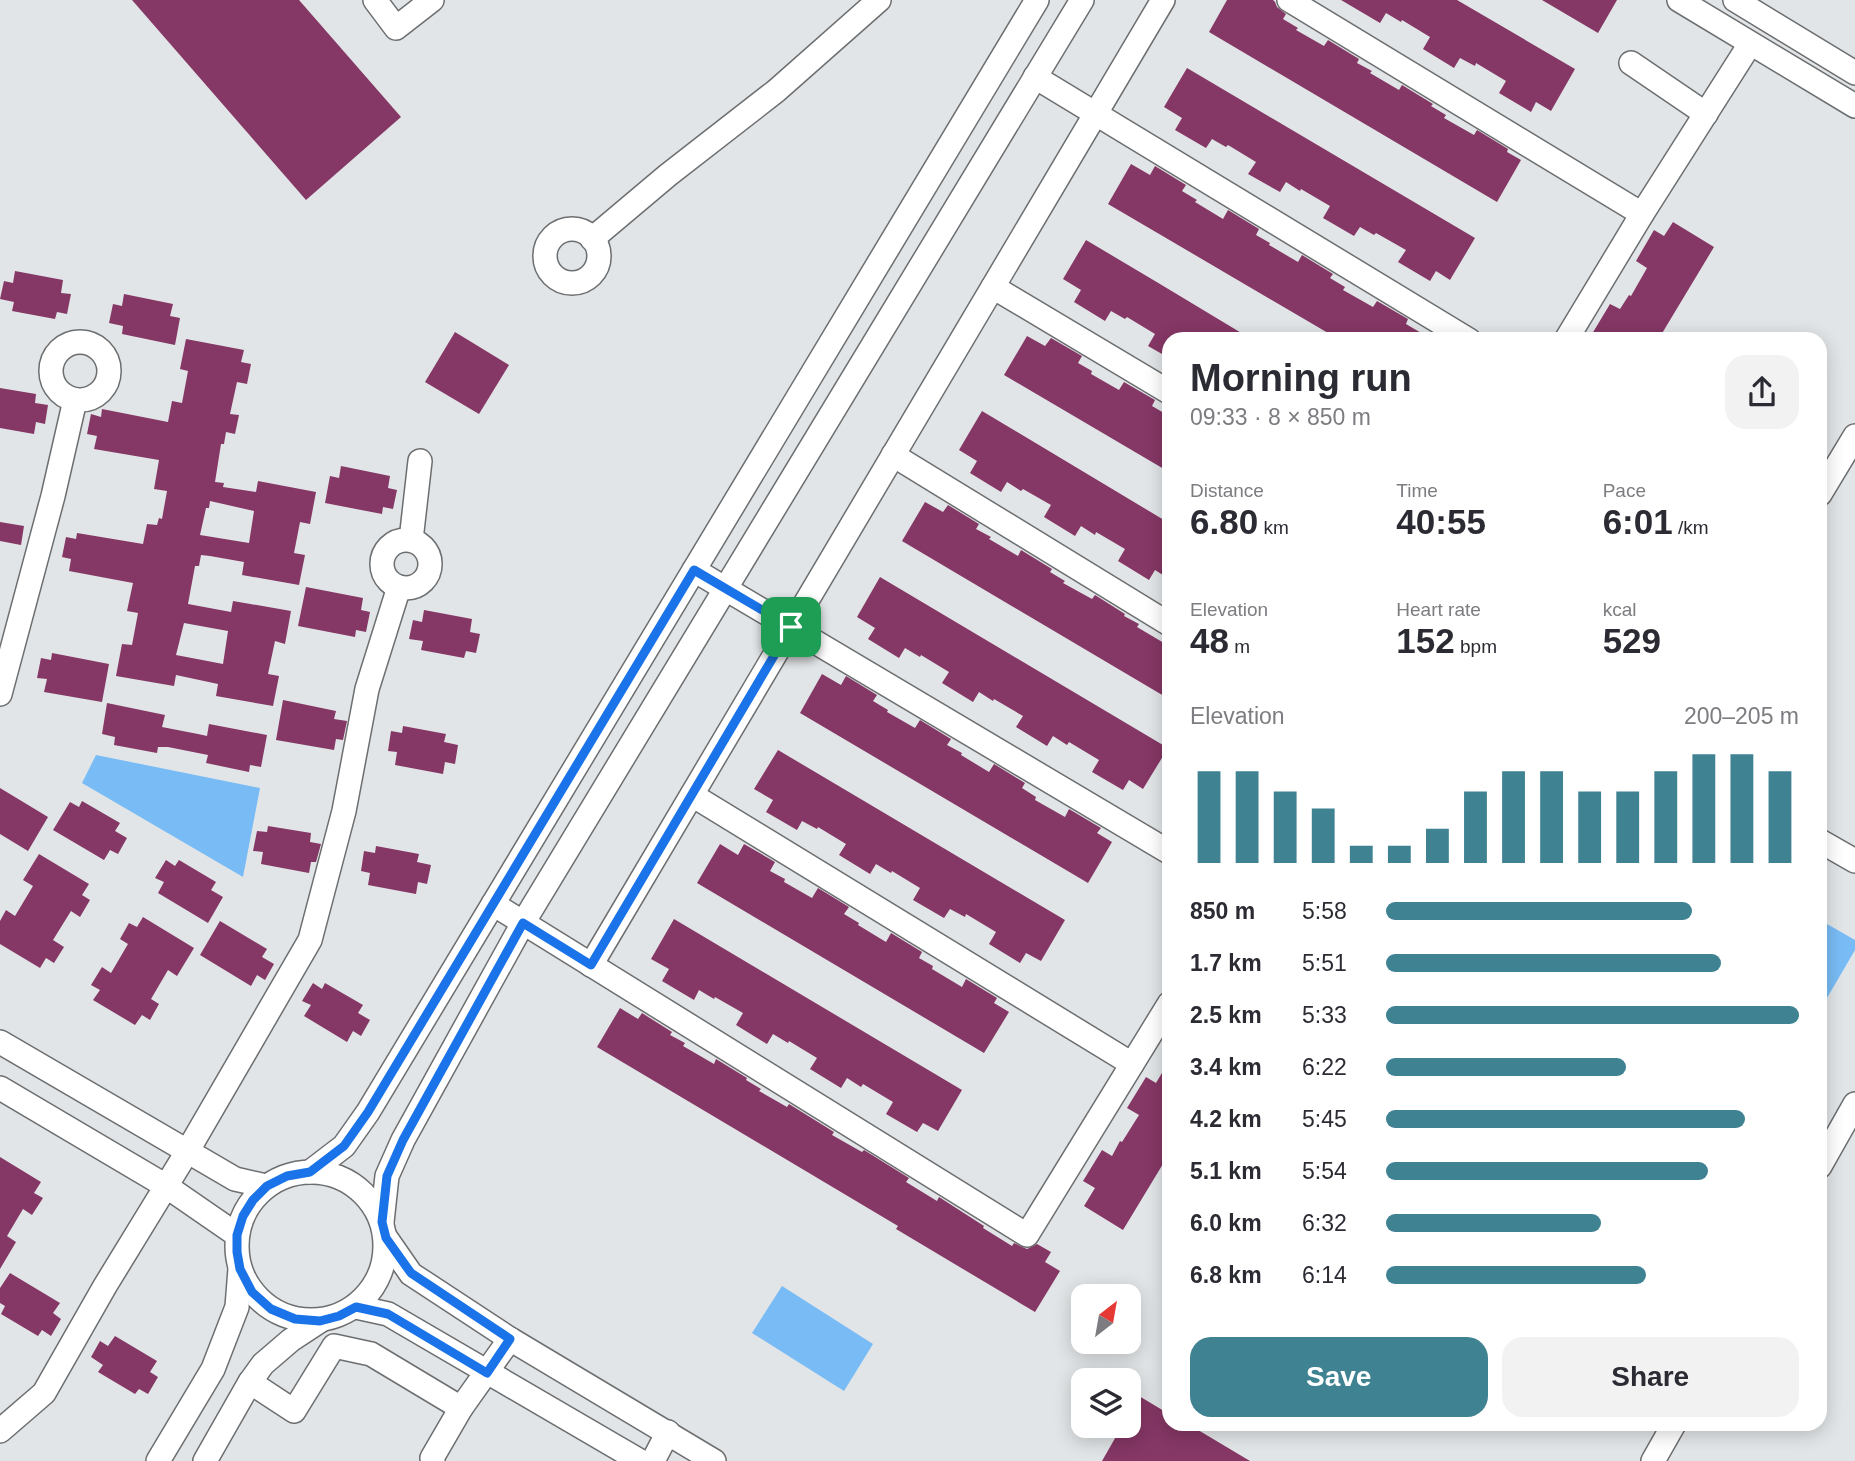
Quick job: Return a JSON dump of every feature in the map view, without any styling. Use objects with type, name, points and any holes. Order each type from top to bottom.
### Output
[{"type":"street","points":[[374,0],[396,28],[432,0]]},
{"type":"street","points":[[592,239],[668,175],[776,91],[879,0]]},
{"type":"street","points":[[310,1172],[344,1146],[368,1112],[1037,0]]},
{"type":"street","points":[[205,1461],[263,1364],[291,1340],[320,1321],[339,1316],[356,1307],[370,1293],[386,1258],[384,1230],[387,1176],[403,1140],[523,923],[1082,0]]},
{"type":"street","points":[[591,965],[1163,0]]},
{"type":"street","points":[[1289,0],[1642,214]]},
{"type":"street","points":[[1679,0],[1855,106]]},
{"type":"street","points":[[1735,0],[1855,73]]},
{"type":"street","points":[[1571,332],[1750,44]]},
{"type":"street","points":[[1631,63],[1706,114]]},
{"type":"street","points":[[1035,77],[1456,332]]},
{"type":"street","points":[[993,287],[1162,388]]},
{"type":"street","points":[[0,694],[53,496],[75,400]]},
{"type":"street","points":[[1827,482],[1855,436]]},
{"type":"street","points":[[893,455],[1162,620]]},
{"type":"street","points":[[411,540],[420,461]]},
{"type":"street","points":[[411,540],[425,549],[429,556],[429,573],[420,584],[400,587],[387,579],[382,559],[385,552],[396,542],[411,540]]},
{"type":"street","points":[[694,570],[1162,848]]},
{"type":"street","points":[[0,1431],[44,1394],[310,940],[344,811],[367,689],[400,587]]},
{"type":"street","points":[[691,795],[1132,1064]]},
{"type":"street","points":[[1827,845],[1855,861]]},
{"type":"street","points":[[493,904],[1027,1235],[1162,1015]]},
{"type":"street","points":[[0,1042],[236,1179],[267,1186]]},
{"type":"street","points":[[0,1088],[166,1186],[237,1235]]},
{"type":"street","points":[[1827,1154],[1855,1104]]},
{"type":"street","points":[[158,1461],[214,1369],[237,1307],[240,1269],[237,1235],[243,1216],[253,1200],[267,1186],[287,1176],[310,1172],[332,1175],[354,1185],[371,1201],[384,1230],[411,1273],[510,1339],[714,1461]]},
{"type":"street","points":[[240,1269],[252,1292],[271,1309],[295,1319],[320,1321]]},
{"type":"street","points":[[356,1307],[388,1314],[640,1461]]},
{"type":"street","points":[[433,1461],[432,1458],[460,1408],[510,1339]]},
{"type":"street","points":[[250,1382],[294,1411],[334,1346],[371,1354],[460,1408]]},
{"type":"street","points":[[1653,1461],[1670,1431]]},
{"type":"street","points":[[653,1461],[668,1432]]},
{"type":"shaded area","points":[[96,755],[260,788],[243,877],[82,783]]},
{"type":"shaded area","points":[[1827,924],[1855,940],[1855,950],[1827,998]]},
{"type":"shaded area","points":[[782,1286],[873,1344],[844,1391],[752,1333]]},
{"type":"building","points":[[132,0],[299,0],[401,117],[306,200]]},
{"type":"building","points":[[1227,0],[1273,0],[1286,14],[1283,19],[1298,28],[1296,30],[1324,46],[1328,40],[1359,59],[1357,63],[1372,71],[1370,73],[1399,90],[1402,85],[1433,104],[1431,106],[1446,115],[1444,118],[1474,135],[1477,130],[1508,149],[1507,152],[1521,160],[1497,202],[1209,32]]},
{"type":"building","points":[[1341,0],[1457,0],[1575,69],[1551,111],[1536,102],[1531,112],[1499,93],[1506,81],[1476,63],[1475,66],[1460,58],[1454,68],[1423,49],[1430,37],[1402,20],[1401,22],[1386,13],[1380,23]]},
{"type":"building","points":[[1542,0],[1617,0],[1598,33]]},
{"type":"building","points":[[1187,68],[1475,238],[1450,280],[1436,271],[1430,281],[1398,262],[1406,250],[1376,233],[1374,235],[1360,227],[1354,236],[1323,218],[1330,206],[1301,189],[1300,191],[1286,182],[1280,192],[1248,174],[1256,162],[1228,145],[1226,147],[1212,139],[1206,148],[1175,130],[1182,118],[1164,107]]},
{"type":"building","points":[[1131,164],[1150,175],[1155,166],[1186,185],[1182,191],[1197,200],[1195,202],[1223,219],[1228,210],[1259,229],[1256,235],[1270,243],[1269,245],[1298,262],[1302,255],[1333,274],[1330,278],[1345,287],[1343,290],[1373,307],[1377,301],[1408,319],[1406,324],[1420,332],[1326,332],[1108,204]]},
{"type":"building","points":[[1673,222],[1714,247],[1663,332],[1593,332],[1610,304],[1620,309],[1629,295],[1631,296],[1647,268],[1636,261],[1654,230],[1664,236]]},
{"type":"building","points":[[1086,240],[1240,332],[1162,332],[1162,354],[1148,346],[1155,334],[1111,311],[1105,321],[1074,302],[1081,290],[1063,279]]},
{"type":"building","points":[[15,271],[63,280],[61,293],[71,294],[67,314],[57,312],[55,319],[12,311],[14,302],[0,299],[4,281],[13,283]]},
{"type":"building","points":[[124,294],[173,304],[170,316],[180,318],[175,345],[122,334],[123,326],[109,323],[113,304],[122,306]]},
{"type":"building","points":[[455,332],[509,365],[479,414],[425,382]]},
{"type":"building","points":[[1027,336],[1045,346],[1051,338],[1082,356],[1078,363],[1092,371],[1091,374],[1119,390],[1124,382],[1155,400],[1152,406],[1162,412],[1162,468],[1004,375]]},
{"type":"building","points":[[186,339],[244,350],[241,362],[251,364],[247,384],[237,382],[230,414],[239,415],[235,434],[226,432],[224,444],[221,444],[215,482],[224,483],[223,487],[256,492],[258,481],[316,492],[310,524],[300,522],[294,553],[305,555],[299,585],[242,575],[244,562],[201,555],[199,566],[195,566],[188,604],[231,612],[233,601],[291,611],[285,644],[275,641],[268,674],[279,676],[273,706],[216,696],[218,684],[176,675],[174,686],[116,676],[122,644],[132,645],[138,613],[127,611],[133,583],[69,571],[71,559],[62,557],[66,537],[76,539],[77,533],[143,544],[147,524],[157,525],[159,518],[162,519],[167,491],[154,489],[159,460],[94,449],[97,436],[87,434],[91,414],[101,417],[102,409],[168,422],[172,401],[182,403],[188,371],[180,369]],"holes":[[[210,501],[254,511],[249,543],[200,535]],[[184,623],[228,631],[223,664],[176,655]]]},
{"type":"building","points":[[0,388],[36,394],[35,403],[48,405],[45,424],[36,422],[34,434],[0,428]]},
{"type":"building","points":[[982,411],[1162,519],[1162,574],[1155,570],[1149,580],[1118,561],[1125,549],[1081,526],[1075,536],[1044,517],[1051,505],[1007,482],[1001,492],[970,473],[977,461],[959,450]]},
{"type":"building","points":[[341,466],[390,476],[388,488],[397,490],[393,509],[383,507],[382,514],[325,503],[330,476],[339,478]]},
{"type":"building","points":[[925,502],[943,512],[948,505],[979,524],[976,529],[991,537],[989,539],[1018,556],[1021,550],[1052,569],[1050,572],[1065,581],[1063,583],[1092,599],[1095,595],[1139,624],[1137,627],[1162,642],[1162,695],[902,541]]},
{"type":"building","points":[[0,522],[24,526],[21,545],[0,541]]},
{"type":"building","points":[[880,577],[1162,744],[1162,758],[1143,789],[1129,780],[1123,790],[1092,772],[1099,760],[1069,742],[1067,745],[1053,736],[1047,746],[1016,727],[1023,716],[979,692],[973,702],[942,683],[949,672],[921,655],[920,657],[905,648],[899,658],[868,639],[875,628],[857,617]]},
{"type":"building","points":[[306,587],[363,598],[361,610],[370,612],[366,632],[356,630],[355,637],[298,626]]},
{"type":"building","points":[[424,610],[472,619],[470,632],[480,634],[476,653],[466,651],[464,658],[421,650],[423,641],[409,639],[413,620],[422,622]]},
{"type":"building","points":[[52,653],[109,664],[102,702],[44,692],[47,679],[37,678],[41,658],[51,660]]},
{"type":"building","points":[[822,674],[841,685],[846,676],[877,695],[873,701],[888,710],[887,712],[915,728],[920,720],[951,739],[947,745],[989,772],[994,764],[1025,783],[1022,788],[1036,797],[1035,800],[1065,817],[1069,809],[1101,828],[1097,833],[1112,842],[1088,883],[800,713]]},
{"type":"building","points":[[283,700],[336,711],[334,719],[347,721],[343,740],[336,739],[334,750],[276,740]]},
{"type":"building","points":[[107,703],[165,715],[162,727],[207,736],[209,724],[267,735],[261,767],[250,765],[249,772],[206,763],[208,755],[168,747],[158,747],[157,753],[114,745],[115,737],[102,734]]},
{"type":"building","points":[[403,726],[446,734],[444,742],[458,745],[455,764],[445,762],[443,774],[395,765],[397,752],[388,751],[391,731],[402,733]]},
{"type":"building","points":[[778,750],[1065,920],[1041,961],[1026,953],[1020,963],[989,944],[996,932],[966,914],[965,917],[950,909],[944,918],[913,900],[920,888],[892,871],[891,873],[876,864],[870,874],[839,855],[846,844],[818,827],[817,829],[802,821],[797,830],[766,812],[773,800],[754,789]]},
{"type":"building","points":[[0,788],[48,817],[28,851],[0,834]]},
{"type":"building","points":[[82,801],[120,823],[115,831],[127,838],[118,854],[110,850],[104,860],[53,830],[70,802],[79,807]]},
{"type":"building","points":[[268,826],[311,833],[310,842],[321,844],[316,862],[311,862],[309,873],[261,864],[263,852],[253,851],[257,831],[267,832]]},
{"type":"building","points":[[720,844],[738,855],[744,844],[775,862],[770,871],[785,879],[784,882],[812,898],[818,888],[849,907],[844,914],[859,923],[858,925],[886,942],[891,933],[922,952],[919,958],[933,966],[932,969],[962,987],[966,979],[997,998],[994,1003],[1009,1012],[984,1053],[697,883]]},
{"type":"building","points":[[376,846],[419,854],[417,862],[431,865],[427,884],[418,882],[416,894],[368,885],[370,873],[361,871],[364,851],[375,853]]},
{"type":"building","points":[[39,854],[89,884],[82,895],[90,900],[80,917],[71,911],[53,940],[64,947],[54,963],[46,958],[40,968],[0,944],[0,921],[6,910],[15,916],[33,886],[23,880]]},
{"type":"building","points":[[166,860],[175,866],[179,860],[216,882],[211,890],[223,897],[208,923],[158,893],[164,882],[155,878]]},
{"type":"building","points":[[143,917],[194,948],[177,976],[168,970],[151,999],[159,1004],[150,1020],[142,1015],[135,1025],[93,1000],[100,990],[91,985],[102,967],[111,973],[128,944],[120,939],[129,923],[137,927]]},
{"type":"building","points":[[674,919],[962,1090],[938,1131],[923,1123],[917,1132],[886,1114],[893,1102],[863,1084],[861,1087],[847,1078],[841,1088],[810,1069],[817,1058],[789,1041],[788,1043],[773,1034],[767,1044],[736,1025],[743,1013],[715,997],[714,999],[699,990],[694,1000],[662,981],[669,969],[651,959]]},
{"type":"building","points":[[220,921],[267,949],[262,957],[274,964],[265,980],[257,975],[251,986],[200,955]]},
{"type":"building","points":[[313,983],[322,989],[325,983],[363,1005],[358,1013],[370,1020],[361,1036],[353,1031],[347,1042],[304,1016],[311,1005],[302,1001]]},
{"type":"building","points":[[620,1008],[638,1019],[642,1013],[672,1032],[670,1035],[685,1043],[683,1046],[714,1064],[716,1059],[747,1078],[746,1080],[761,1089],[759,1091],[787,1107],[789,1104],[834,1132],[832,1135],[862,1152],[864,1150],[909,1178],[906,1182],[937,1201],[939,1197],[1012,1246],[1014,1243],[1027,1249],[1037,1244],[1051,1252],[1045,1262],[1060,1271],[1035,1312],[896,1229],[898,1226],[597,1047]]},
{"type":"building","points":[[1162,1073],[1162,1166],[1123,1230],[1084,1206],[1095,1188],[1083,1181],[1102,1150],[1112,1156],[1139,1115],[1127,1108],[1146,1077],[1156,1083]]},
{"type":"building","points":[[0,1157],[41,1182],[34,1193],[43,1198],[32,1215],[23,1209],[7,1236],[16,1242],[0,1269]]},
{"type":"building","points":[[10,1273],[60,1303],[53,1313],[61,1319],[51,1336],[42,1330],[38,1336],[1,1314],[5,1306],[0,1303],[0,1288]]},
{"type":"building","points":[[115,1336],[157,1361],[150,1372],[158,1377],[148,1394],[139,1389],[135,1394],[98,1372],[103,1365],[91,1357],[100,1341],[108,1346]]},
{"type":"building","points":[[1141,1397],[1162,1410],[1162,1431],[1200,1431],[1250,1461],[1102,1461],[1115,1438],[1141,1438]]},
{"type":"route","points":[[694,570],[791,627],[591,965],[523,923],[403,1140],[387,1176],[382,1222],[386,1238],[411,1273],[510,1339],[487,1373],[388,1314],[356,1307],[339,1316],[320,1321],[295,1319],[271,1309],[252,1292],[240,1269],[237,1235],[243,1216],[253,1200],[267,1186],[287,1176],[310,1172],[344,1146],[368,1112],[694,570]]}]
